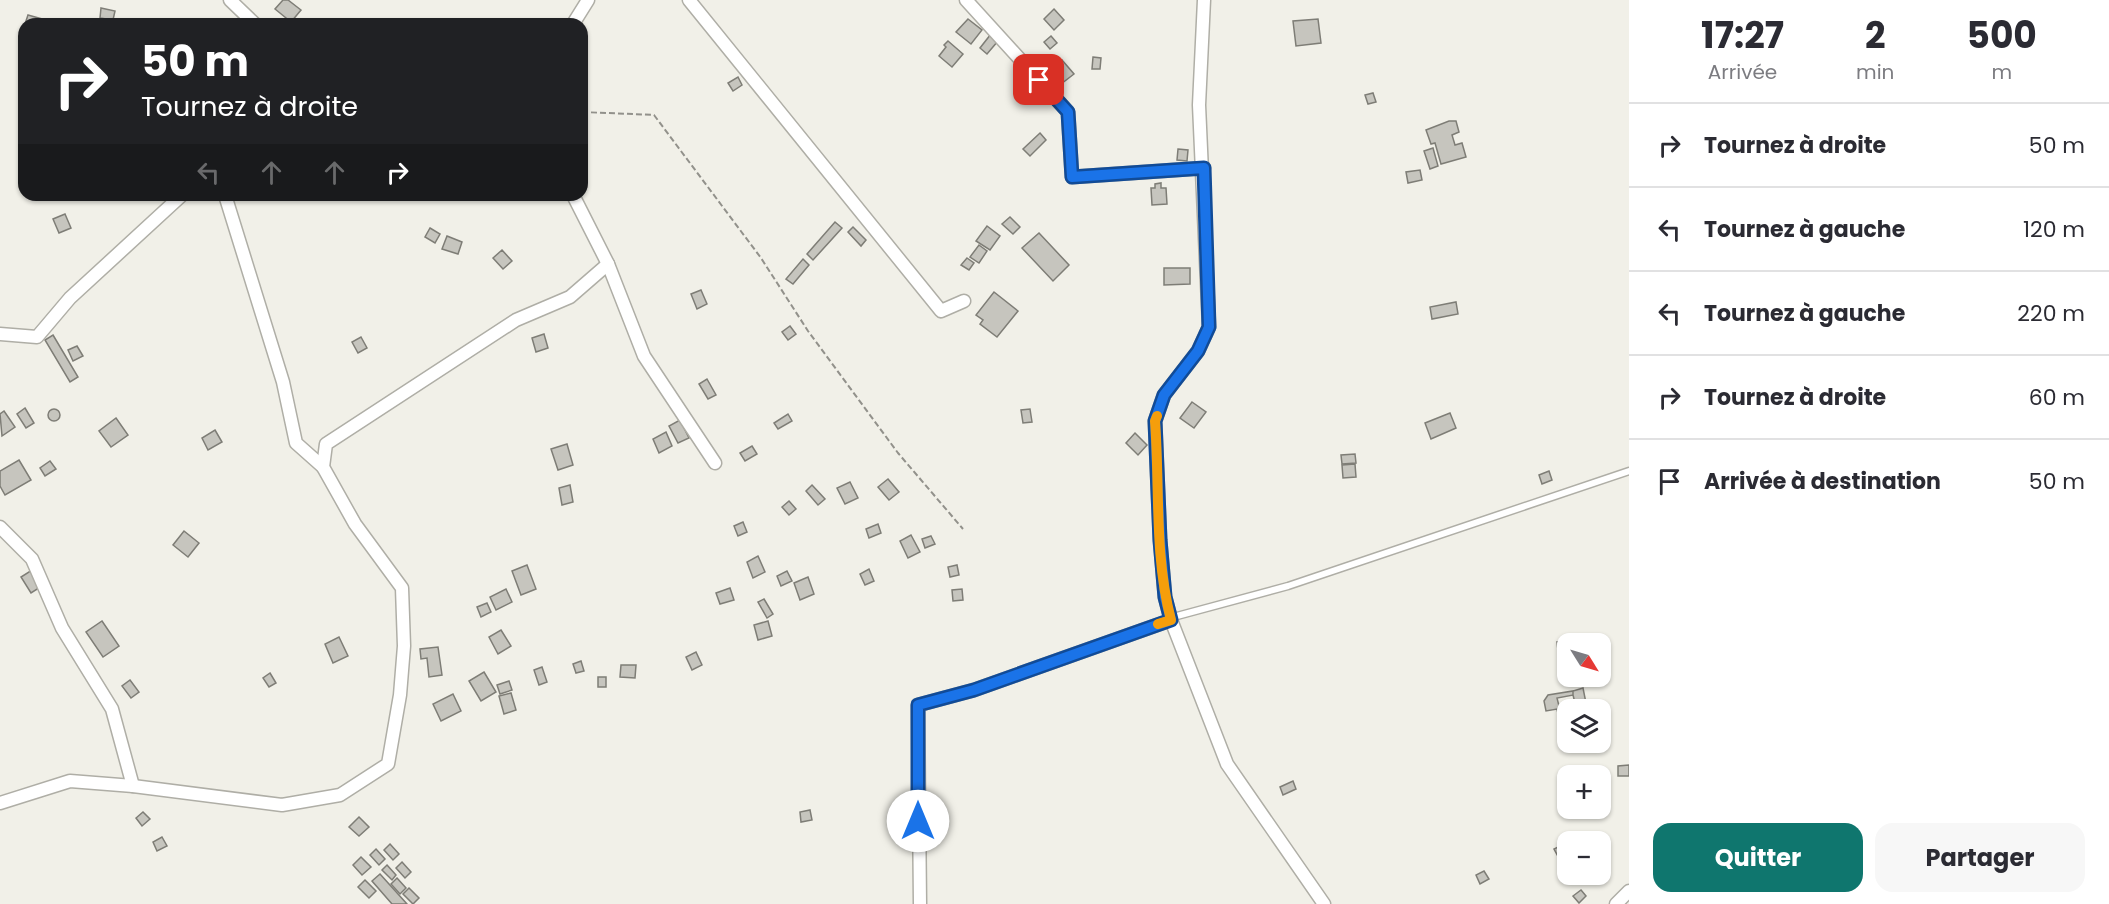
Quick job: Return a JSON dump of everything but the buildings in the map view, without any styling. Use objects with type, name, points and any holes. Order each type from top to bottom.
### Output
[{"type":"street","points":[[230,0],[246,18]]},
{"type":"street","points":[[577,18],[588,0]]},
{"type":"street","points":[[689,0],[941,311],[964,301]]},
{"type":"street","points":[[966,0],[1068,112],[1072,177],[1204,168]]},
{"type":"street","points":[[1204,0],[1199,105],[1204,168],[1209,327],[1198,351],[1164,395],[1155,421],[1165,597],[1171,620],[1227,764],[1324,904]]},
{"type":"street","points":[[0,334],[37,337],[70,298],[175,201]]},
{"type":"street","points":[[0,803],[70,781],[133,786],[282,805],[340,795],[388,764],[401,685],[404,646],[402,588],[355,524],[323,467],[296,443],[283,382],[227,201]]},
{"type":"street","points":[[576,201],[608,264],[644,356],[715,463]]},
{"type":"street","points":[[323,467],[326,444],[516,320],[570,297],[608,264]]},
{"type":"street","points":[[0,527],[32,559],[62,628],[112,709],[133,786]]},
{"type":"street","points":[[920,904],[918,705],[974,690],[1171,620]]},
{"type":"street","points":[[1616,904],[1629,891]]},
{"type":"lane","points":[[1171,620],[1177,616],[1288,586],[1629,471]]},
{"type":"path","points":[[588,112],[654,115],[761,258],[808,331],[898,453],[963,529]]},
{"type":"slow traffic","points":[[1157,416],[1155,421],[1160,540],[1165,597],[1171,620],[1158,624]]},
{"type":"route","points":[[918,821],[918,705],[974,690],[1171,620],[1165,597],[1160,540],[1155,421],[1164,395],[1198,351],[1209,327],[1204,168],[1072,177],[1068,112],[1039,80]]}]
